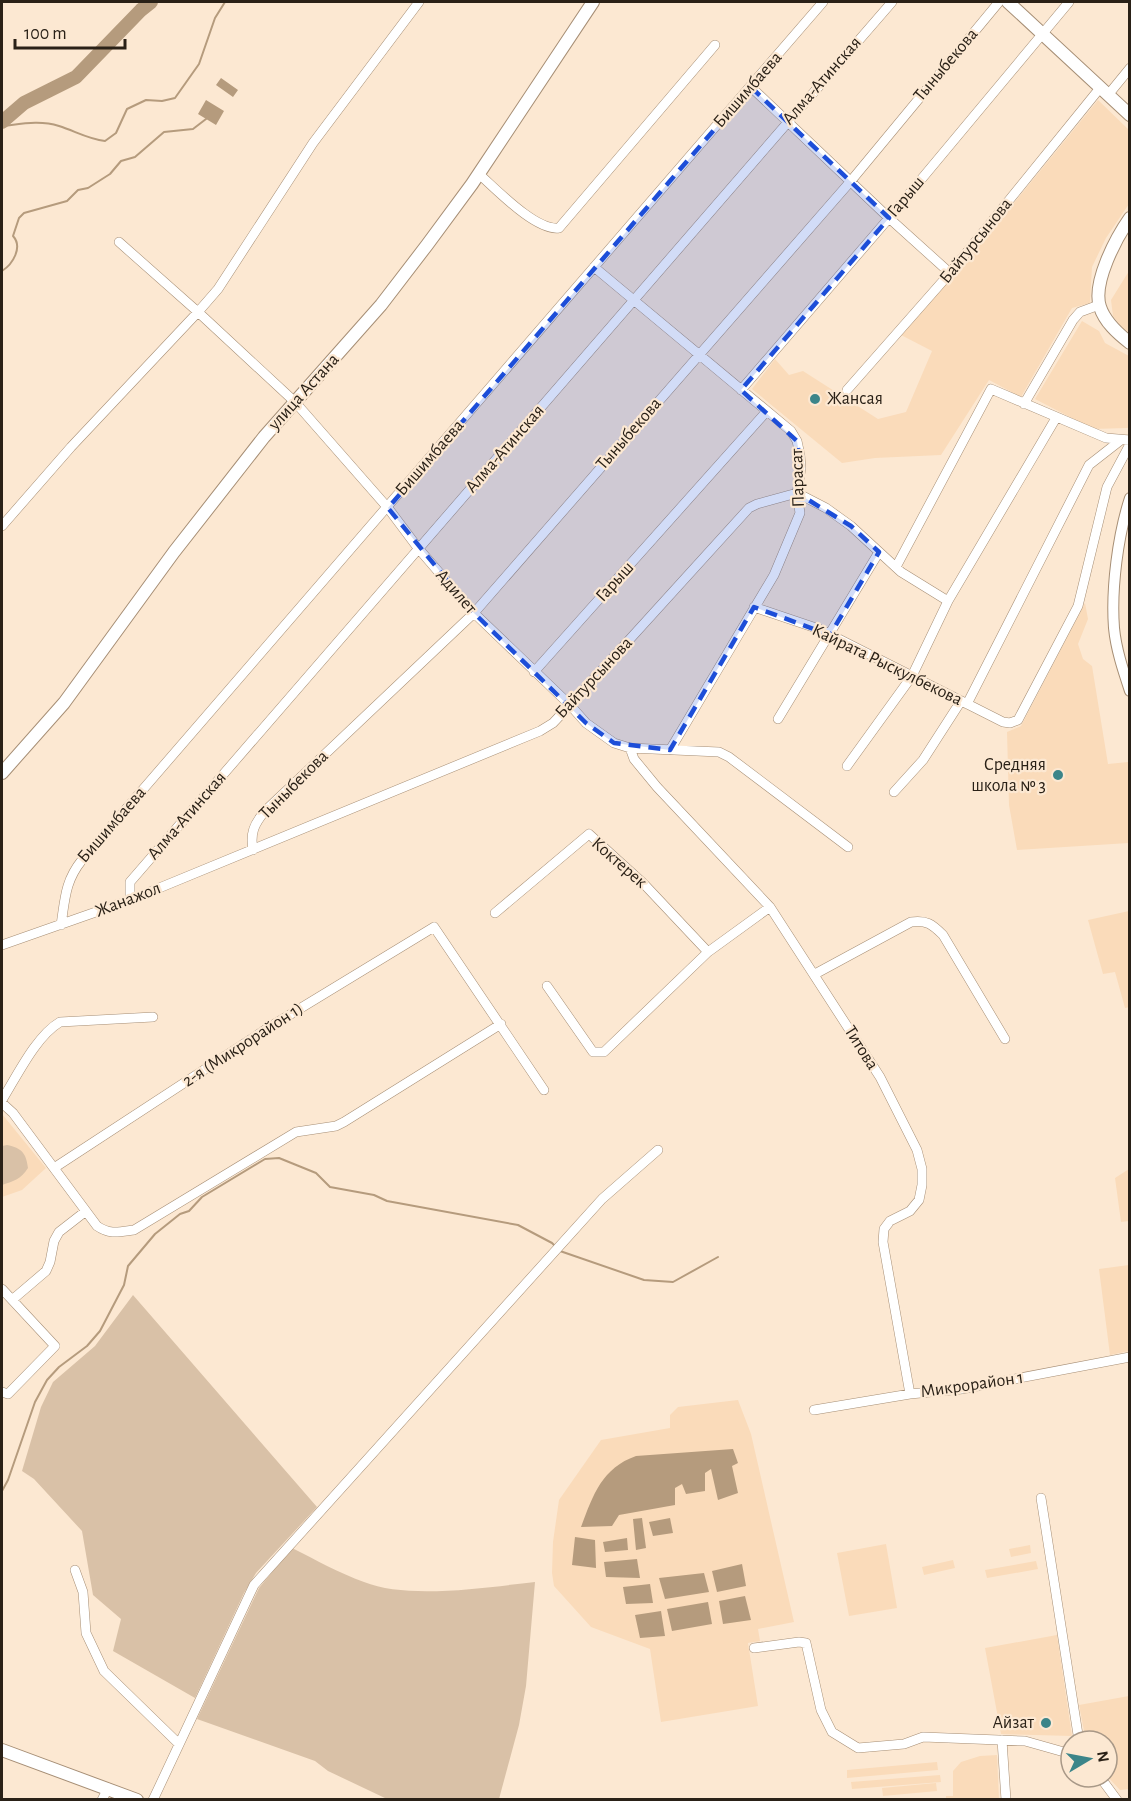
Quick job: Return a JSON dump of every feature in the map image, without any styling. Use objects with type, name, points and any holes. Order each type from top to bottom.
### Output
[{"type":"main road","name":"улица Астана","points":[[2,773],[64,703],[181,543],[264,437],[381,305],[479,174],[593,2]]},
{"type":"main road","points":[[1008,2],[1130,115]]},
{"type":"main road","points":[[1130,219],[1114,244],[1099,288],[1099,305],[1107,322],[1130,343]]},
{"type":"main road","points":[[2,1750],[135,1799]]},
{"type":"street","points":[[2,526],[71,447],[218,289],[313,143],[419,2]]},
{"type":"street","name":"Бишимбаева","points":[[61,925],[67,885],[72,873],[823,2]]},
{"type":"street","name":"Алма-Атинская","points":[[130,900],[130,882],[634,301],[787,120],[892,2]]},
{"type":"street","name":"Тыныбекова","points":[[253,850],[251,838],[255,824],[265,811],[474,613],[850,182],[999,2]]},
{"type":"street","name":"Гарыш","points":[[741,390],[889,218],[1069,2]]},
{"type":"street","points":[[479,174],[524,213],[551,229],[560,228],[716,45]]},
{"type":"street","name":"Байтурсынова","points":[[847,390],[1104,92],[1130,68]]},
{"type":"street","points":[[751,87],[850,182],[950,273]]},
{"type":"street","name":"Адилет","points":[[119,242],[295,402],[388,508],[418,548],[474,613],[599,734],[614,743],[630,748],[719,752],[729,757],[848,847]]},
{"type":"street","name":"Парасат","points":[[594,267],[767,411],[790,431],[797,441],[801,468],[797,493],[800,513],[774,575],[670,750]]},
{"type":"street","points":[[1024,404],[1073,320],[1080,312],[1099,305]]},
{"type":"street","points":[[896,567],[991,389],[1106,438],[1126,441]]},
{"type":"street","name":"Гарыш","points":[[534,672],[767,411]]},
{"type":"street","points":[[847,766],[912,676],[948,601],[1056,418]]},
{"type":"street","points":[[894,792],[923,760],[964,702],[1089,465],[1126,441]]},
{"type":"street","name":"Кайрата Рыскулбекова","points":[[754,607],[830,635],[1003,722],[1010,723],[1018,720],[1078,606],[1107,487],[1126,441]]},
{"type":"street","points":[[797,493],[826,508],[851,526],[896,567],[948,601]]},
{"type":"street","name":"Байтурсынова","points":[[253,850],[540,731],[553,723],[749,508],[797,493]]},
{"type":"street","points":[[1130,498],[1123,518],[1118,552],[1114,627],[1120,663],[1130,691]]},
{"type":"street","points":[[778,719],[879,552]]},
{"type":"street","name":"Титова","points":[[630,748],[634,759],[657,787],[770,907],[880,1077],[917,1150],[922,1164],[919,1200],[910,1211],[890,1221],[884,1229],[884,1242],[910,1394]]},
{"type":"street","name":"Коктерек","points":[[495,913],[589,834],[643,883],[708,952]]},
{"type":"street","name":"Жанажол","points":[[2,945],[130,900],[253,850]]},
{"type":"street","points":[[547,986],[593,1053],[604,1052],[708,952],[770,907]]},
{"type":"street","points":[[815,974],[911,922],[923,920],[932,924],[943,935],[1005,1039]]},
{"type":"street","name":"2-я (Микрорайон 1)","points":[[54,1168],[268,1028],[434,927],[501,1024]]},
{"type":"street","points":[[153,1017],[60,1022],[52,1026],[2,1101],[97,1226],[106,1232],[134,1230],[296,1132],[336,1126],[344,1122],[501,1024],[544,1090]]},
{"type":"street","points":[[153,1800],[254,1585],[602,1199],[658,1150]]},
{"type":"street","points":[[12,1300],[46,1271],[54,1240],[59,1232],[86,1211]]},
{"type":"street","points":[[2,1289],[55,1346],[8,1394],[2,1392]]},
{"type":"street","name":"Микрорайон 1","points":[[814,1410],[910,1394],[962,1389],[1130,1357]]},
{"type":"street","points":[[1041,1498],[1077,1729]]},
{"type":"street","points":[[75,1570],[83,1592],[86,1633],[104,1671],[178,1743]]},
{"type":"street","points":[[754,1648],[806,1643],[821,1710],[832,1732],[858,1748],[904,1744],[923,1737],[1025,1741],[1059,1751]]},
{"type":"street","points":[[1002,1740],[1006,1800]]},
{"type":"street","points":[[102,1800],[108,1788]]},
{"type":"highlighted area","points":[[751,87],[889,218],[741,390],[797,441],[801,468],[797,493],[851,526],[879,552],[830,635],[754,607],[670,750],[614,743],[586,723],[474,613],[388,508]]},
{"type":"shaded area","points":[[221,78],[238,90],[233,97],[216,85]]},
{"type":"shaded area","points":[[206,100],[224,111],[216,125],[198,114]]},
{"type":"shaded area","points":[[1098,100],[1129,130],[1129,204],[1106,238],[1092,267],[1090,303],[1072,308],[1021,397],[989,380],[941,455],[875,458],[842,463],[752,389],[775,359],[789,375],[803,371],[878,419],[906,412],[932,351],[901,335],[969,258]]},
{"type":"shaded area","points":[[1129,271],[1129,332],[1124,330],[1113,316],[1111,300]]},
{"type":"shaded area","points":[[1082,321],[1099,331],[1105,343],[1129,356],[1130,427],[1093,429],[1035,399]]},
{"type":"shaded area","points":[[1085,603],[1088,619],[1078,644],[1083,659],[1092,666],[1108,764],[1128,762],[1129,843],[1017,850],[1009,805],[1007,732],[1021,726]]},
{"type":"shaded area","points":[[1129,911],[1130,1007],[1125,1008],[1115,972],[1103,974],[1088,920]]},
{"type":"shaded area","points":[[2,1114],[46,1168],[22,1190],[2,1197]]},
{"type":"shaded area","points":[[7,1145],[22,1152],[28,1168],[17,1179],[2,1185],[2,1146]]},
{"type":"shaded area","points":[[1129,1169],[1129,1221],[1121,1222],[1115,1178]]},
{"type":"shaded area","points":[[1129,1265],[1129,1351],[1110,1355],[1099,1269]]},
{"type":"shaded area","points":[[133,1295],[317,1507],[256,1573],[244,1593],[195,1698],[113,1651],[121,1619],[93,1595],[82,1531],[34,1479],[22,1471],[41,1407],[53,1382],[95,1346]]},
{"type":"shaded area","points":[[738,1400],[751,1434],[794,1622],[758,1629],[760,1641],[748,1643],[758,1706],[661,1722],[650,1649],[591,1627],[554,1586],[553,1542],[559,1500],[601,1440],[670,1428],[670,1415],[678,1407]]},
{"type":"shaded area","points":[[733,1449],[738,1463],[732,1466],[738,1493],[718,1500],[711,1469],[705,1473],[705,1491],[686,1494],[682,1484],[675,1488],[675,1505],[619,1515],[612,1526],[581,1527],[600,1484],[624,1461],[636,1456]]},
{"type":"shaded area","points":[[642,1518],[646,1548],[636,1550],[633,1519]]},
{"type":"shaded area","points":[[670,1518],[673,1533],[653,1536],[649,1522]]},
{"type":"shaded area","points":[[575,1537],[595,1540],[596,1568],[572,1565]]},
{"type":"shaded area","points":[[627,1538],[628,1550],[605,1552],[603,1542]]},
{"type":"shaded area","points":[[886,1544],[897,1608],[849,1616],[837,1553]]},
{"type":"shaded area","points":[[1030,1545],[1031,1553],[1011,1557],[1009,1549]]},
{"type":"shaded area","points":[[292,1548],[364,1582],[403,1590],[448,1591],[535,1582],[526,1686],[519,1725],[499,1799],[387,1799],[328,1771],[315,1761],[197,1719],[259,1588]]},
{"type":"shaded area","points":[[637,1559],[640,1578],[606,1577],[604,1562]]},
{"type":"shaded area","points":[[953,1560],[955,1568],[924,1575],[922,1567]]},
{"type":"shaded area","points":[[1036,1561],[1038,1569],[987,1578],[985,1570]]},
{"type":"shaded area","points":[[742,1564],[746,1586],[717,1592],[712,1571]]},
{"type":"shaded area","points":[[704,1573],[709,1592],[665,1599],[659,1578]]},
{"type":"shaded area","points":[[650,1584],[653,1603],[626,1604],[623,1587]]},
{"type":"shaded area","points":[[745,1596],[751,1620],[723,1624],[719,1601]]},
{"type":"shaded area","points":[[708,1602],[712,1624],[672,1631],[667,1609]]},
{"type":"shaded area","points":[[661,1611],[665,1636],[640,1638],[635,1615]]},
{"type":"shaded area","points":[[1057,1635],[1071,1729],[1059,1729],[1059,1736],[1001,1734],[985,1648]]},
{"type":"shaded area","points":[[1129,1696],[1129,1789],[1119,1789],[1119,1729],[1084,1729],[1079,1705]]},
{"type":"shaded area","points":[[997,1755],[999,1799],[946,1799],[946,1796],[953,1796],[953,1771],[961,1762],[980,1756]]},
{"type":"shaded area","points":[[937,1762],[938,1770],[847,1778],[847,1770]]},
{"type":"shaded area","points":[[940,1775],[941,1782],[852,1789],[851,1782]]},
{"type":"shaded area","points":[[936,1783],[937,1791],[883,1796],[882,1788]]},
{"type":"waterway","points":[[2,122],[24,103],[76,77],[151,2]]},
{"type":"waterway","points":[[2,126],[31,123],[52,124],[105,141],[116,133],[127,109],[146,100],[162,101],[175,98],[199,64],[215,18],[225,2]]},
{"type":"waterway","points":[[2,271],[10,264],[17,250],[13,236],[19,218],[24,213],[67,201],[78,190],[88,188],[110,174],[121,161],[135,157],[164,132],[193,129],[206,119]]},
{"type":"waterway","points":[[2,1491],[8,1480],[35,1402],[47,1380],[59,1367],[87,1346],[100,1331],[124,1285],[128,1266],[155,1234],[180,1214],[189,1211],[202,1197],[265,1159],[279,1158],[316,1173],[330,1187],[374,1195],[387,1201],[518,1225],[556,1247]]},
{"type":"waterway","points":[[560,1251],[644,1280],[673,1282],[718,1257]]},
{"type":"place","name":"Жансая","points":[[815,399]]},
{"type":"place","name":"Средняя школа № 3","points":[[1058,775]]},
{"type":"place","name":"Айзат","points":[[1046,1723]]}]
